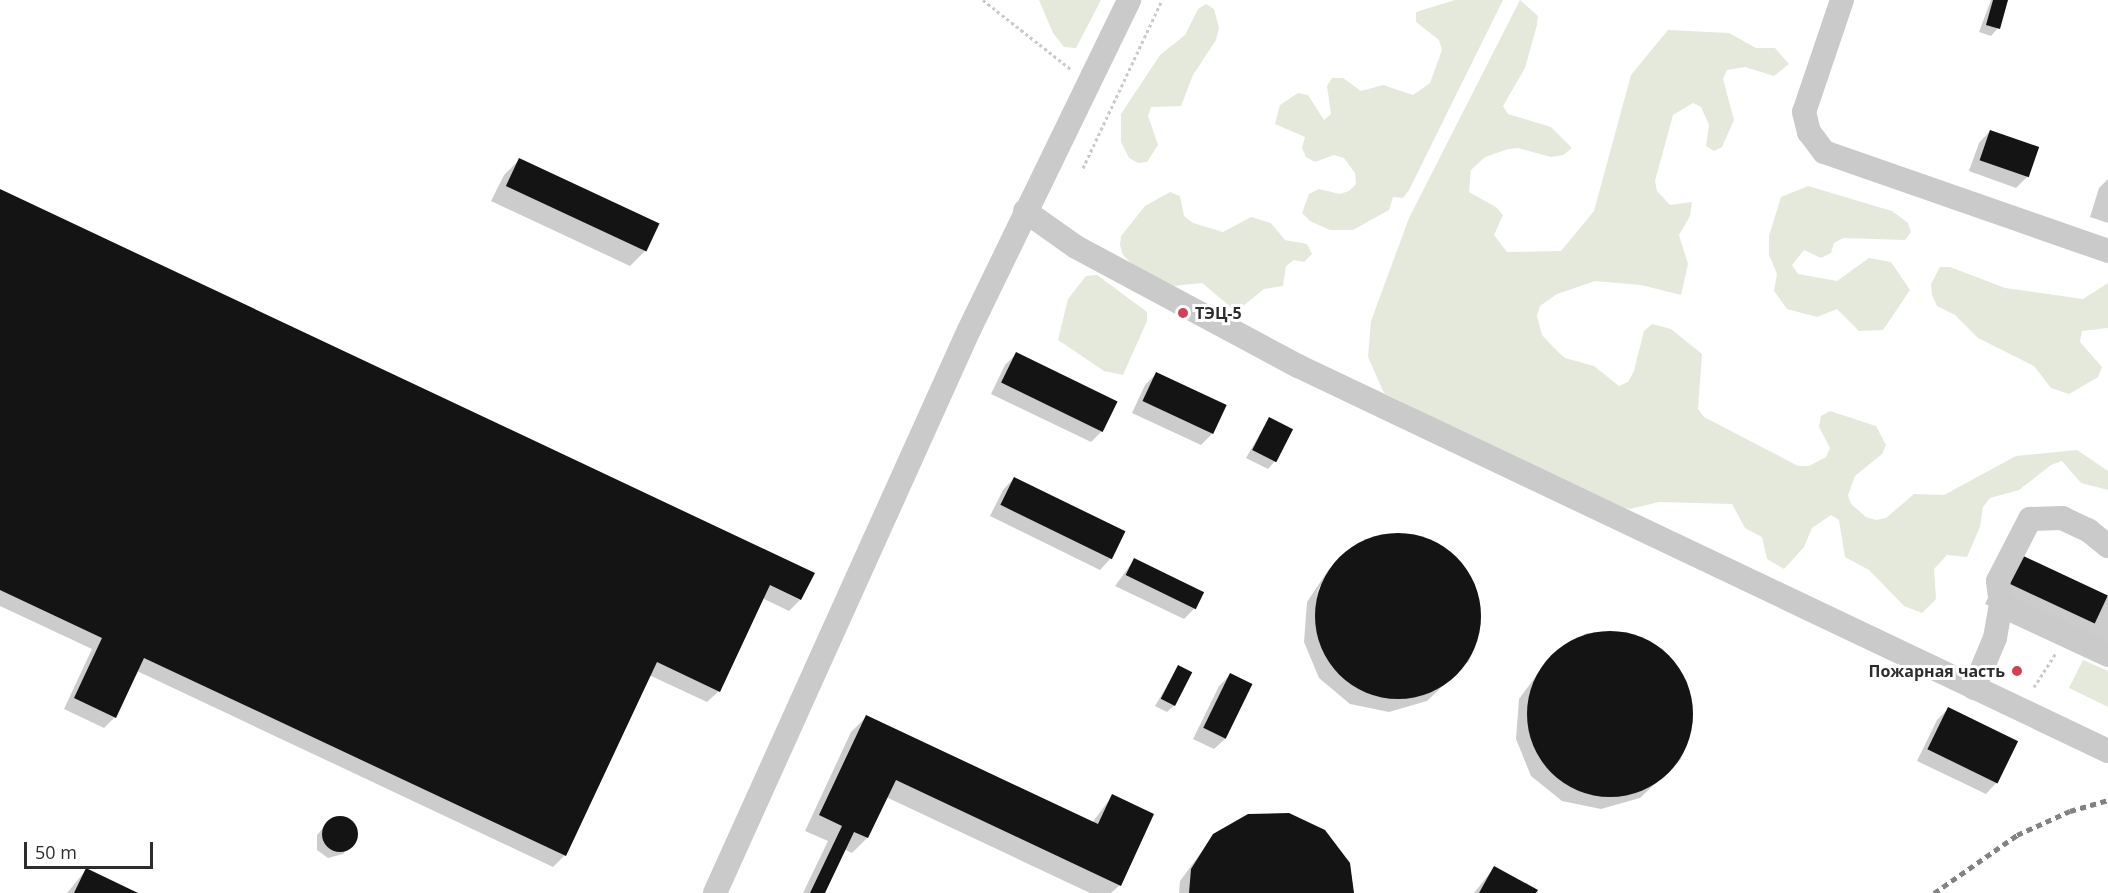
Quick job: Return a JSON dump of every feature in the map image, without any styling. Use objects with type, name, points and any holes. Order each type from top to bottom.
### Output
[{"type":"street","points":[[714,893],[1025,212],[1129,0]]},
{"type":"street","points":[[1842,0],[1804,112],[1809,132],[1824,152],[2108,251]]},
{"type":"street","points":[[1025,212],[1076,247],[1299,366],[2108,751]]},
{"type":"street","points":[[1974,688],[1995,638],[2001,605],[1998,581],[2030,519],[2062,518],[2108,546]]},
{"type":"street","points":[[2001,605],[2108,655]]},
{"type":"path","points":[[983,0],[1088,83]]},
{"type":"path","points":[[1083,168],[1162,0]]},
{"type":"path","points":[[2034,687],[2067,636]]},
{"type":"shaded area","points":[[1039,0],[1101,0],[1076,48],[1064,47],[1053,33]]},
{"type":"shaded area","points":[[1455,0],[1503,0],[1409,190],[1403,198],[1393,197],[1389,210],[1353,230],[1330,230],[1310,221],[1302,213],[1309,194],[1319,189],[1340,194],[1349,191],[1356,184],[1355,173],[1344,158],[1334,155],[1315,162],[1306,157],[1302,148],[1305,137],[1275,124],[1280,105],[1298,93],[1308,95],[1324,120],[1331,114],[1327,86],[1332,78],[1343,78],[1361,91],[1383,85],[1413,95],[1430,83],[1442,50],[1439,40],[1416,22],[1416,12]]},
{"type":"shaded area","points":[[1520,0],[1538,16],[1537,25],[1525,68],[1503,106],[1508,114],[1551,127],[1572,148],[1563,155],[1551,157],[1518,148],[1508,149],[1485,157],[1471,170],[1469,192],[1496,207],[1503,215],[1494,235],[1507,252],[1561,251],[1594,211],[1631,75],[1668,30],[1729,33],[1756,48],[1775,48],[1789,64],[1774,76],[1745,67],[1727,70],[1723,79],[1734,120],[1722,147],[1714,151],[1706,146],[1709,125],[1701,107],[1693,103],[1673,115],[1655,181],[1657,191],[1670,205],[1692,202],[1690,216],[1679,235],[1688,264],[1681,295],[1641,285],[1595,281],[1557,294],[1540,306],[1537,316],[1542,335],[1565,358],[1594,366],[1619,386],[1628,382],[1634,371],[1644,331],[1652,324],[1671,329],[1702,354],[1698,409],[1704,417],[1798,466],[1809,466],[1826,457],[1830,448],[1819,427],[1821,416],[1830,411],[1876,426],[1886,445],[1882,454],[1855,476],[1848,495],[1851,504],[1866,517],[1876,520],[1886,518],[1914,494],[1944,495],[2016,456],[2077,450],[2108,471],[2108,490],[2081,483],[2062,461],[2051,465],[2019,490],[1990,498],[1983,507],[1980,527],[1967,557],[1947,555],[1934,569],[1936,599],[1922,613],[1904,606],[1869,570],[1845,557],[1839,520],[1831,515],[1812,528],[1804,547],[1784,569],[1767,559],[1762,537],[1745,528],[1732,504],[1659,502],[1630,509],[1609,505],[1384,393],[1368,357],[1371,321],[1409,218]]},
{"type":"shaded area","points":[[1206,4],[1214,9],[1219,28],[1216,40],[1193,75],[1181,106],[1151,107],[1148,116],[1158,145],[1147,162],[1138,163],[1129,158],[1121,142],[1121,114],[1160,55],[1185,35],[1198,9]]},
{"type":"shaded area","points":[[1808,186],[1892,211],[1908,223],[1911,232],[1905,240],[1843,238],[1834,243],[1831,253],[1821,258],[1804,250],[1792,265],[1798,274],[1837,281],[1869,258],[1891,262],[1910,290],[1883,330],[1859,331],[1837,309],[1817,317],[1787,309],[1774,291],[1777,274],[1769,255],[1769,236],[1781,197]]},
{"type":"shaded area","points":[[1170,192],[1180,196],[1184,216],[1193,223],[1223,232],[1251,217],[1271,223],[1285,240],[1307,244],[1312,254],[1304,262],[1294,260],[1286,266],[1283,286],[1264,289],[1242,307],[1232,308],[1202,283],[1173,286],[1137,269],[1123,255],[1120,245],[1121,236],[1145,206]]},
{"type":"shaded area","points":[[1940,267],[1950,267],[2005,288],[2083,299],[2108,283],[2108,328],[2082,331],[2080,342],[2102,367],[2098,377],[2069,394],[2051,388],[2034,366],[1978,338],[1955,315],[1937,306],[1932,295],[1931,284]]},
{"type":"shaded area","points":[[1097,275],[1147,312],[1147,321],[1123,375],[1104,371],[1058,340],[1068,299],[1086,276]]},
{"type":"shaded area","points":[[2083,660],[2108,671],[2108,707],[2069,688]]},
{"type":"building","points":[[1993,0],[2008,0],[2000,29],[1986,25]]},
{"type":"building","points":[[1990,130],[2039,147],[2029,177],[1980,160]]},
{"type":"building","points":[[519,158],[659,224],[646,252],[506,186]]},
{"type":"building","points":[[0,189],[815,573],[801,600],[770,585],[720,692],[657,662],[566,856],[144,658],[116,718],[74,698],[102,638],[0,590]]},
{"type":"building","points":[[1016,352],[1118,402],[1103,432],[1001,383]]},
{"type":"building","points":[[1156,372],[1227,405],[1213,434],[1142,401]]},
{"type":"building","points":[[1269,417],[1293,429],[1276,462],[1252,450]]},
{"type":"building","points":[[1014,477],[1125,531],[1112,559],[1000,505]]},
{"type":"building","points":[[1398,533],[1414,534],[1430,539],[1457,557],[1475,584],[1480,600],[1480,632],[1475,648],[1457,675],[1430,693],[1414,698],[1398,699],[1382,698],[1366,693],[1339,675],[1321,648],[1316,632],[1315,616],[1316,600],[1321,584],[1339,557],[1366,539],[1382,534]]},
{"type":"building","points":[[2019,554],[2108,595],[2095,624],[2006,582]]},
{"type":"building","points":[[1134,558],[1204,592],[1196,609],[1126,575]]},
{"type":"building","points":[[1610,631],[1626,632],[1642,637],[1669,655],[1687,682],[1692,698],[1692,730],[1687,746],[1669,773],[1642,791],[1626,796],[1610,797],[1594,796],[1578,791],[1551,773],[1533,746],[1528,730],[1527,714],[1528,698],[1533,682],[1551,655],[1578,637],[1594,632]]},
{"type":"building","points":[[1178,665],[1192,672],[1175,706],[1161,699]]},
{"type":"building","points":[[1230,673],[1252,684],[1226,739],[1203,728]]},
{"type":"building","points":[[1948,707],[2018,741],[1998,783],[1927,749]]},
{"type":"building","points":[[866,715],[1098,824],[1112,794],[1154,814],[1121,886],[896,780],[868,838],[854,832],[825,893],[810,893],[842,826],[819,815]]},
{"type":"building","points":[[1289,813],[1325,830],[1350,863],[1354,893],[1189,893],[1191,869],[1213,834],[1248,814]]},
{"type":"building","points":[[340,816],[353,821],[358,834],[353,847],[340,852],[327,847],[322,834],[327,821]]},
{"type":"building","points":[[1494,866],[1538,890],[1536,893],[1479,893]]},
{"type":"building","points":[[86,868],[138,893],[74,893]]},
{"type":"railway","points":[[1934,893],[2017,835],[2070,811],[2108,800]]},
{"type":"place","name":"ТЭЦ-5","points":[[1183,313]]},
{"type":"place","name":"Пожарная часть","points":[[2017,671]]}]
